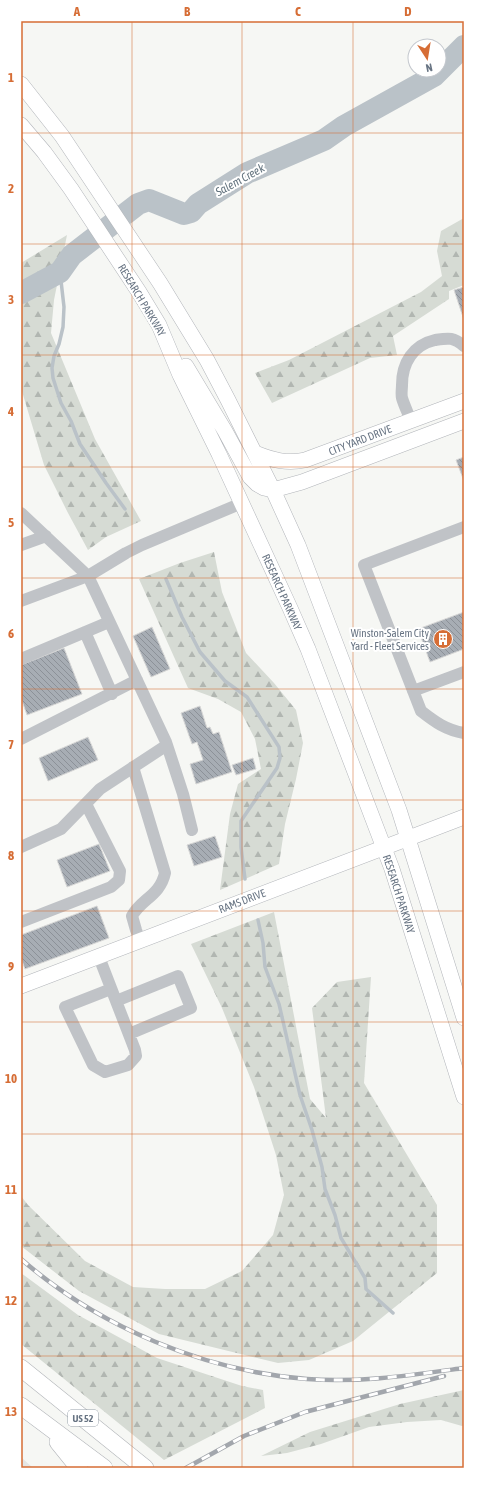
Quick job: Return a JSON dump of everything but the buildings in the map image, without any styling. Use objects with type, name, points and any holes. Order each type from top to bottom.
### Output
[{"type":"highway","name":"US 52","points":[[21,1368],[145,1468]]},
{"type":"highway","name":"US 52","points":[[21,1406],[104,1468]]},
{"type":"highway","points":[[41,1422],[79,1468]]},
{"type":"main road","name":"RESEARCH PARKWAY","points":[[21,84],[62,136],[145,260],[207,360],[273,490],[298,544],[399,810],[464,1018]]},
{"type":"main road","name":"RESEARCH PARKWAY","points":[[21,125],[44,152],[71,189],[160,324],[180,375],[290,608],[308,649],[383,848],[392,868],[464,1097]]},
{"type":"main road","points":[[160,324],[212,408],[250,477],[264,488],[273,490]]},
{"type":"main road","name":"CITY YARD DRIVE","points":[[255,453],[275,460],[298,462],[464,400]]},
{"type":"main road","name":"CITY YARD DRIVE","points":[[273,490],[302,482],[464,421]]},
{"type":"main road","name":"RAMS DRIVE","points":[[21,986],[464,817]]},
{"type":"street","points":[[411,421],[402,396],[402,380],[405,364],[414,350],[426,342],[447,338],[456,340],[464,346]]},
{"type":"street","points":[[21,601],[88,576],[142,545],[242,504]]},
{"type":"street","points":[[21,513],[88,576],[166,745],[183,794],[192,830]]},
{"type":"street","points":[[464,527],[364,565],[421,711],[437,724],[454,731],[464,733]]},
{"type":"street","points":[[21,545],[46,536]]},
{"type":"street","points":[[21,659],[109,622]]},
{"type":"street","points":[[85,632],[112,694]]},
{"type":"street","points":[[413,691],[464,672]]},
{"type":"street","points":[[21,739],[137,680]]},
{"type":"street","points":[[21,847],[61,829],[100,789],[166,745]]},
{"type":"street","points":[[133,767],[165,874],[163,882],[153,895],[134,911],[132,916],[140,941]]},
{"type":"street","points":[[21,922],[111,887],[119,880],[120,871],[86,804]]},
{"type":"street","points":[[99,957],[114,995],[129,1034],[136,1056],[128,1065],[105,1072],[93,1065],[64,1007],[114,995],[178,976],[191,1008],[129,1034]]},
{"type":"shaded area","points":[[21,1457],[33,1468],[21,1468]]},
{"type":"green space","points":[[464,218],[464,285],[449,291],[449,299],[393,336],[397,355],[370,358],[272,403],[255,373],[289,360],[421,292],[442,276],[437,251],[441,231]]},
{"type":"green space","points":[[67,235],[54,300],[51,333],[95,439],[141,521],[106,537],[88,550],[44,465],[21,388],[21,263]]},
{"type":"green space","points":[[214,552],[222,592],[246,653],[274,683],[296,710],[303,743],[285,824],[279,864],[220,890],[230,814],[238,784],[261,769],[255,739],[241,712],[218,699],[188,688],[139,579]]},
{"type":"green space","points":[[274,912],[310,1099],[326,1118],[312,1008],[337,982],[371,977],[364,1083],[437,1205],[437,1273],[353,1341],[309,1360],[278,1363],[159,1334],[79,1291],[21,1246],[21,1196],[28,1205],[85,1261],[133,1287],[205,1289],[242,1271],[273,1235],[284,1195],[276,1155],[254,1087],[222,1008],[191,944]]},
{"type":"green space","points":[[21,1273],[78,1315],[157,1358],[242,1386],[263,1390],[265,1408],[164,1460],[21,1344]]},
{"type":"green space","points":[[464,1390],[464,1425],[462,1426],[441,1420],[407,1422],[369,1427],[321,1444],[287,1453],[261,1456],[310,1432],[400,1404]]},
{"type":"waterway","name":"Salem Creek","points":[[21,293],[60,272],[72,255],[138,204],[149,200],[184,214],[191,212],[198,204],[247,173],[324,140],[344,126],[434,76],[464,46]]},
{"type":"waterway","points":[[60,272],[64,307],[63,327],[59,344],[54,356],[52,368],[53,378],[61,403],[71,421],[80,444],[125,509]]},
{"type":"waterway","points":[[166,579],[182,617],[200,652],[225,681],[247,697],[279,747],[280,758],[277,768],[241,821],[241,847],[245,879]]},
{"type":"waterway","points":[[258,920],[263,943],[265,967],[279,1004],[300,1095],[312,1130],[322,1167],[325,1189],[335,1215],[341,1238],[365,1278],[366,1289],[393,1313]]},
{"type":"railway","points":[[21,1259],[51,1283],[84,1305],[119,1325],[155,1342],[230,1366],[268,1374],[327,1380],[386,1378],[464,1368]]},
{"type":"railway","points":[[186,1468],[244,1436],[305,1412],[444,1376]]},
{"type":"place","name":"Winston-Salem City Yard - Fleet Services","points":[[443,639]]}]
